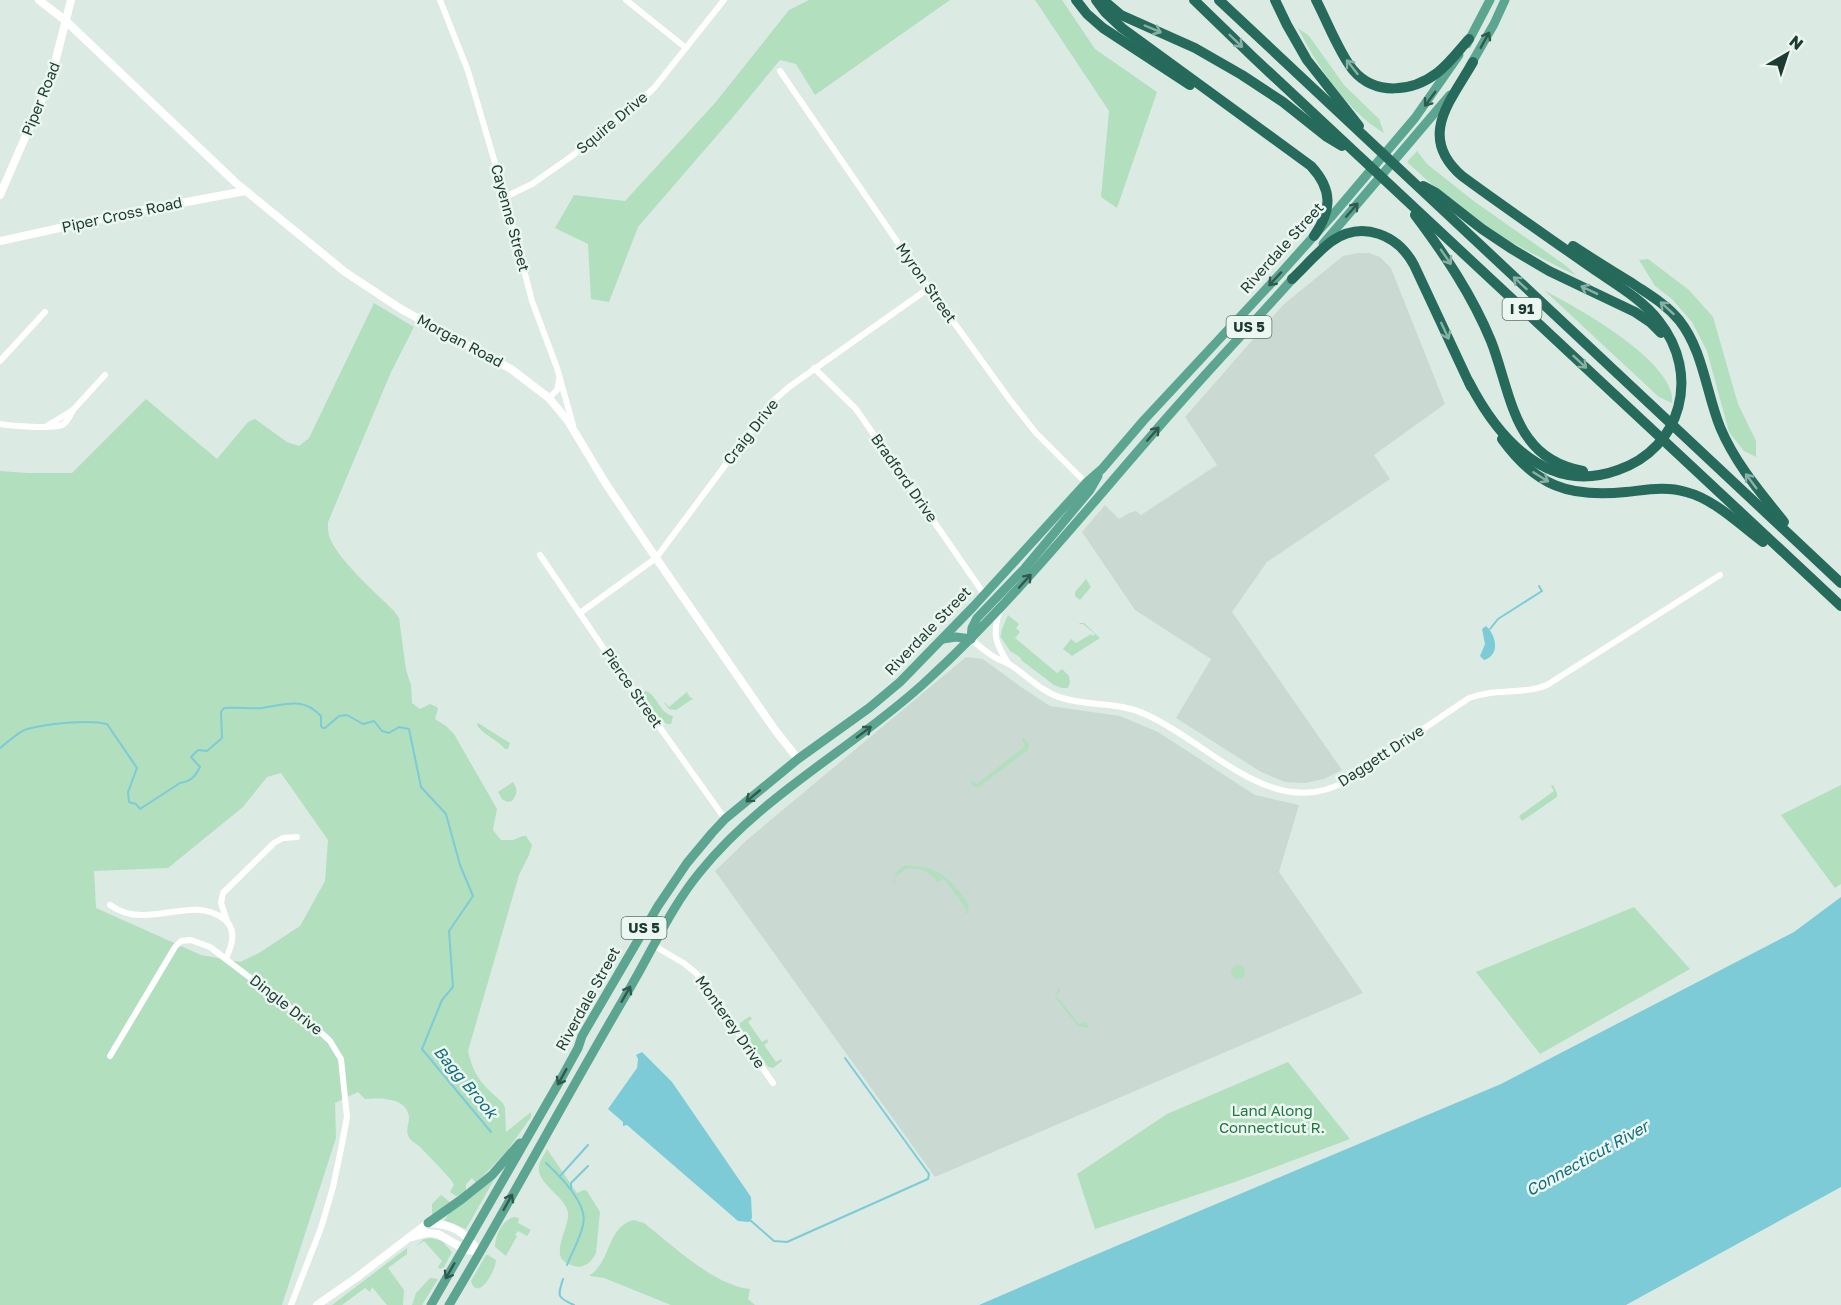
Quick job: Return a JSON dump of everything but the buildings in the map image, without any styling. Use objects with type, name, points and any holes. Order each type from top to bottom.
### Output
[{"type":"highway","points":[[1076,0],[1103,28],[1296,153]]},
{"type":"highway","points":[[1096,0],[1122,28],[1296,153],[1316,170],[1328,198],[1327,213],[1314,236]]},
{"type":"highway","points":[[1103,0],[1121,15],[1195,48],[1231,68],[1283,102],[1327,137],[1355,153]]},
{"type":"highway","name":"I 91","points":[[1194,0],[1841,606]]},
{"type":"highway","name":"I 91","points":[[1219,0],[1841,583]]},
{"type":"highway","points":[[1275,0],[1307,60],[1353,117],[1366,139]]},
{"type":"highway","points":[[1316,0],[1351,67],[1364,80],[1382,87],[1405,88],[1427,80],[1443,69],[1469,39]]},
{"type":"highway","points":[[1469,382],[1485,409],[1517,447],[1541,465],[1559,472],[1586,477],[1607,474],[1627,466],[1641,460],[1653,450],[1668,433],[1678,408],[1681,386],[1678,363],[1671,340],[1650,311],[1457,171],[1446,158],[1439,134],[1443,116],[1473,62]]},
{"type":"highway","points":[[1409,179],[1436,193],[1482,229],[1531,260],[1645,318],[1659,331],[1671,349],[1677,363],[1681,386]]},
{"type":"highway","points":[[1472,182],[1651,296],[1677,318],[1695,348],[1717,420],[1735,457],[1759,491],[1815,559]]},
{"type":"highway","points":[[1399,194],[1449,262],[1472,301],[1495,350],[1518,421],[1533,444],[1550,458],[1574,469],[1600,472],[1627,466]]},
{"type":"highway","points":[[1292,279],[1338,238],[1360,232],[1377,233],[1388,237],[1404,249],[1412,261],[1483,410],[1505,444],[1540,478],[1560,488],[1586,494],[1665,489],[1693,494],[1715,506],[1808,576]]},
{"type":"main road","name":"Morgan Road","points":[[39,0],[66,21],[245,191],[361,283],[409,313],[511,369],[549,398],[577,436],[656,558],[770,723],[798,759]]},
{"type":"main road","name":"Piper Road","points":[[0,195],[51,78],[71,0]]},
{"type":"main road","name":"Riverdale Street","points":[[449,1305],[653,945],[696,875],[716,851],[773,798],[884,717],[921,686],[1000,609],[1435,114],[1473,62],[1505,0]]},
{"type":"main road","name":"Riverdale Street","points":[[431,1305],[630,953],[687,863],[725,819],[798,759],[869,708],[900,682],[1086,483],[1102,469],[1143,420],[1314,236],[1415,118],[1446,76],[1469,39],[1486,2]]},
{"type":"main road","name":"Piper Cross Road","points":[[0,241],[128,213],[245,191]]},
{"type":"main road","points":[[942,639],[971,639],[972,628],[977,618],[1025,568],[1090,490],[1102,469]]},
{"type":"main road","points":[[798,759],[817,767]]},
{"type":"main road","points":[[798,759],[806,775]]},
{"type":"main road","points":[[604,1031],[598,1035],[594,1028],[624,974],[630,953]]},
{"type":"main road","points":[[317,1305],[492,1175],[532,1130]]},
{"type":"main road","points":[[428,1223],[442,1223],[453,1228],[469,1238],[479,1252]]},
{"type":"main road","points":[[411,1237],[427,1233],[438,1234],[464,1249],[479,1252]]},
{"type":"street","name":"Cayenne Street","points":[[440,0],[468,71],[505,197],[532,301],[577,436]]},
{"type":"street","points":[[626,0],[686,48]]},
{"type":"street","name":"Squire Drive","points":[[505,197],[532,184],[564,162],[639,102],[654,88],[724,0]]},
{"type":"street","name":"Myron Street","points":[[780,71],[929,288],[1006,394],[1036,433],[1086,483]]},
{"type":"street","name":"Craig Drive","points":[[580,613],[656,558],[772,402],[814,368],[929,288]]},
{"type":"street","points":[[0,361],[45,312]]},
{"type":"street","points":[[549,398],[558,386],[556,368]]},
{"type":"street","name":"Bradford Drive","points":[[814,368],[856,409],[984,594]]},
{"type":"street","points":[[1,424],[47,426],[63,424],[105,375]]},
{"type":"street","name":"Pierce Street","points":[[540,555],[725,819]]},
{"type":"street","name":"Daggett Drive","points":[[971,639],[1042,689],[1057,696],[1079,702],[1121,706],[1149,716],[1268,787],[1293,793],[1313,792],[1327,790],[1348,780],[1469,698],[1487,693],[1534,689],[1547,685],[1720,574]]},
{"type":"street","points":[[1000,609],[996,622],[996,643],[1009,664]]},
{"type":"street","points":[[226,958],[231,947],[232,934],[221,903],[223,893],[274,843],[283,838],[297,837]]},
{"type":"street","points":[[110,905],[126,914],[143,916],[202,910],[215,913],[227,921]]},
{"type":"street","name":"Dingle Drive","points":[[110,1056],[176,947],[181,941],[191,940],[210,947],[226,958],[330,1041],[341,1059],[346,1118],[333,1187],[321,1228],[291,1305]]},
{"type":"street","name":"Monterey Drive","points":[[653,945],[697,974],[773,1083]]},
{"type":"shaded area","points":[[1369,253],[1380,257],[1391,268],[1445,404],[1374,455],[1390,479],[1267,562],[1232,612],[1342,770],[1324,779],[1305,783],[1285,782],[1261,772],[1176,718],[1211,659],[1135,610],[1082,532],[1105,505],[1119,519],[1136,511],[1141,515],[1217,465],[1185,417],[1283,305],[1343,256]]},
{"type":"shaded area","points":[[966,657],[983,659],[1050,706],[1120,716],[1158,732],[1255,795],[1299,805],[1279,872],[1363,993],[935,1177],[715,871],[748,839]]},
{"type":"green space","points":[[809,0],[950,0],[815,95],[796,64],[780,60],[638,227],[609,302],[591,299],[588,244],[555,228],[574,195],[625,201],[715,103],[789,10]]},
{"type":"green space","points":[[1035,0],[1062,0],[1095,49],[1157,92],[1117,208],[1101,197],[1109,111]]},
{"type":"green space","points":[[1298,28],[1309,36],[1344,85],[1379,119],[1384,133],[1358,113],[1334,86]]},
{"type":"green space","points":[[1417,151],[1427,164],[1475,202],[1565,265],[1577,276],[1503,237],[1460,208],[1407,162]]},
{"type":"green space","points":[[1648,259],[1689,290],[1713,317],[1738,404],[1756,441],[1756,457],[1744,451],[1729,432],[1707,351],[1692,322],[1672,299],[1655,286],[1639,260]]},
{"type":"green space","points":[[1545,291],[1601,323],[1642,354],[1659,371],[1669,387],[1672,403],[1659,397]]},
{"type":"green space","points":[[374,303],[414,327],[391,372],[328,522],[329,534],[333,545],[348,565],[399,618],[412,703],[420,709],[430,704],[437,707],[435,719],[454,734],[497,809],[493,830],[501,840],[513,840],[526,836],[532,845],[519,875],[468,1051],[473,1068],[480,1080],[503,1103],[506,1132],[531,1112],[531,1117],[507,1151],[476,1183],[472,1178],[466,1184],[466,1191],[456,1196],[450,1192],[454,1185],[451,1180],[409,1137],[407,1110],[398,1102],[365,1099],[358,1092],[335,1103],[336,1138],[282,1305],[0,1305],[0,471],[72,473],[146,399],[217,459],[248,422],[255,419],[287,442],[299,446],[309,438]],"holes":[[[281,773],[328,840],[325,881],[300,926],[259,953],[240,962],[201,955],[96,908],[94,871],[168,868],[243,807],[267,777]]]},
{"type":"green space","points":[[1086,579],[1091,587],[1080,600],[1075,596],[1075,592]]},
{"type":"green space","points":[[1008,615],[1019,624],[1016,628],[1020,632],[1015,638],[1057,673],[1062,669],[1069,676],[1068,688],[1054,685],[1010,651],[1000,636]]},
{"type":"green space","points":[[1080,623],[1084,623],[1100,638],[1072,656],[1063,649],[1071,639],[1076,643],[1095,634]]},
{"type":"green space","points":[[646,691],[665,712],[673,716],[671,724],[661,720],[643,695]]},
{"type":"green space","points":[[688,691],[691,698],[694,698],[676,710],[669,709],[664,703],[669,707]]},
{"type":"green space","points":[[478,723],[510,743],[508,749],[483,732],[477,725]]},
{"type":"green space","points":[[1024,738],[1029,744],[1028,750],[979,787],[974,787],[972,781],[977,784],[1025,746],[1022,739]]},
{"type":"green space","points":[[513,782],[516,794],[512,801],[507,802],[498,792]]},
{"type":"green space","points":[[1553,785],[1557,797],[1522,821],[1519,816],[1554,791],[1551,786]]},
{"type":"green space","points":[[1841,785],[1841,884],[1835,888],[1781,815]]},
{"type":"green space","points":[[906,865],[924,867],[944,876],[965,899],[968,912],[963,915],[967,910],[944,879],[938,882],[924,870],[906,869],[895,877],[895,886],[894,879],[896,873]]},
{"type":"green space","points":[[1634,907],[1690,969],[1540,1054],[1476,972]]},
{"type":"green space","points":[[1238,965],[1243,967],[1245,972],[1243,977],[1238,979],[1233,977],[1231,972],[1233,967]]},
{"type":"green space","points":[[1060,988],[1056,995],[1079,1024],[1085,1021],[1089,1028],[1078,1026],[1057,1000],[1055,994]]},
{"type":"green space","points":[[750,1016],[752,1019],[748,1022],[762,1042],[767,1039],[768,1042],[764,1045],[776,1062],[781,1059],[782,1061],[773,1068],[768,1067],[740,1027],[740,1023]]},
{"type":"green space","name":"Land Along Connecticut R.","points":[[1288,1062],[1350,1139],[1235,1182],[1095,1229],[1077,1174],[1167,1114]]},
{"type":"green space","points":[[547,1149],[577,1193],[587,1191],[600,1212],[596,1253],[589,1263],[581,1267],[569,1264],[560,1255],[568,1213],[562,1201],[542,1179],[539,1172],[539,1166]]},
{"type":"green space","points":[[496,1176],[466,1229],[444,1221],[450,1212]]},
{"type":"green space","points":[[441,1195],[450,1202],[432,1215],[432,1204]]},
{"type":"green space","points":[[514,1217],[519,1218],[518,1223],[531,1230],[527,1236],[518,1231],[506,1256],[495,1247],[495,1243],[503,1225]]},
{"type":"green space","points":[[634,1220],[644,1223],[708,1273],[723,1281],[750,1289],[748,1299],[755,1305],[671,1305],[604,1278],[590,1276],[602,1262],[619,1229]]},
{"type":"green space","points":[[424,1239],[442,1241],[452,1252],[444,1267],[440,1269],[438,1267],[442,1261],[424,1241],[416,1246]]},
{"type":"green space","points":[[407,1248],[407,1254],[388,1268],[404,1290],[403,1305],[387,1305],[372,1287],[370,1292],[365,1288],[342,1305],[332,1305]]},
{"type":"green space","points":[[486,1255],[496,1260],[495,1265],[490,1277],[482,1287],[474,1287],[471,1281]]},
{"type":"green space","points":[[430,1278],[438,1279],[422,1305],[412,1305],[416,1293]]},
{"type":"water","points":[[1486,626],[1494,639],[1495,649],[1493,654],[1484,660],[1480,656],[1485,644],[1482,629]]},
{"type":"water","name":"Connecticut River","points":[[1841,897],[1841,1187],[1626,1305],[979,1305],[1501,1084],[1794,932]]},
{"type":"water","points":[[642,1052],[672,1082],[751,1197],[752,1218],[749,1222],[738,1221],[627,1125],[623,1126],[623,1122],[608,1109],[637,1068],[636,1055]]},
{"type":"waterway","points":[[1490,629],[1498,619],[1542,591],[1539,586]]},
{"type":"waterway","name":"Bagg Brook","points":[[0,748],[27,729],[67,723],[107,724],[137,768],[128,792],[129,802],[136,804],[140,809],[194,776],[200,767],[191,757],[198,750],[207,751],[222,738],[221,712],[224,708],[257,708],[293,703],[314,710],[321,716],[323,728],[339,716],[347,715],[363,724],[374,721],[382,731],[389,733],[399,727],[409,729],[421,787],[446,814],[460,865],[473,896],[449,931],[453,987],[442,1000],[422,1049],[491,1132]]},
{"type":"waterway","points":[[750,1220],[774,1241],[787,1242],[928,1179],[929,1174],[845,1058]]},
{"type":"waterway","points":[[560,1176],[588,1145]]},
{"type":"waterway","name":"Bagg Brook","points":[[546,1163],[572,1191],[582,1208],[584,1217],[580,1235],[567,1265]]},
{"type":"waterway","points":[[571,1189],[571,1183],[588,1166]]},
{"type":"waterway","name":"Bagg Brook","points":[[563,1279],[560,1289],[561,1298],[574,1305]]}]
